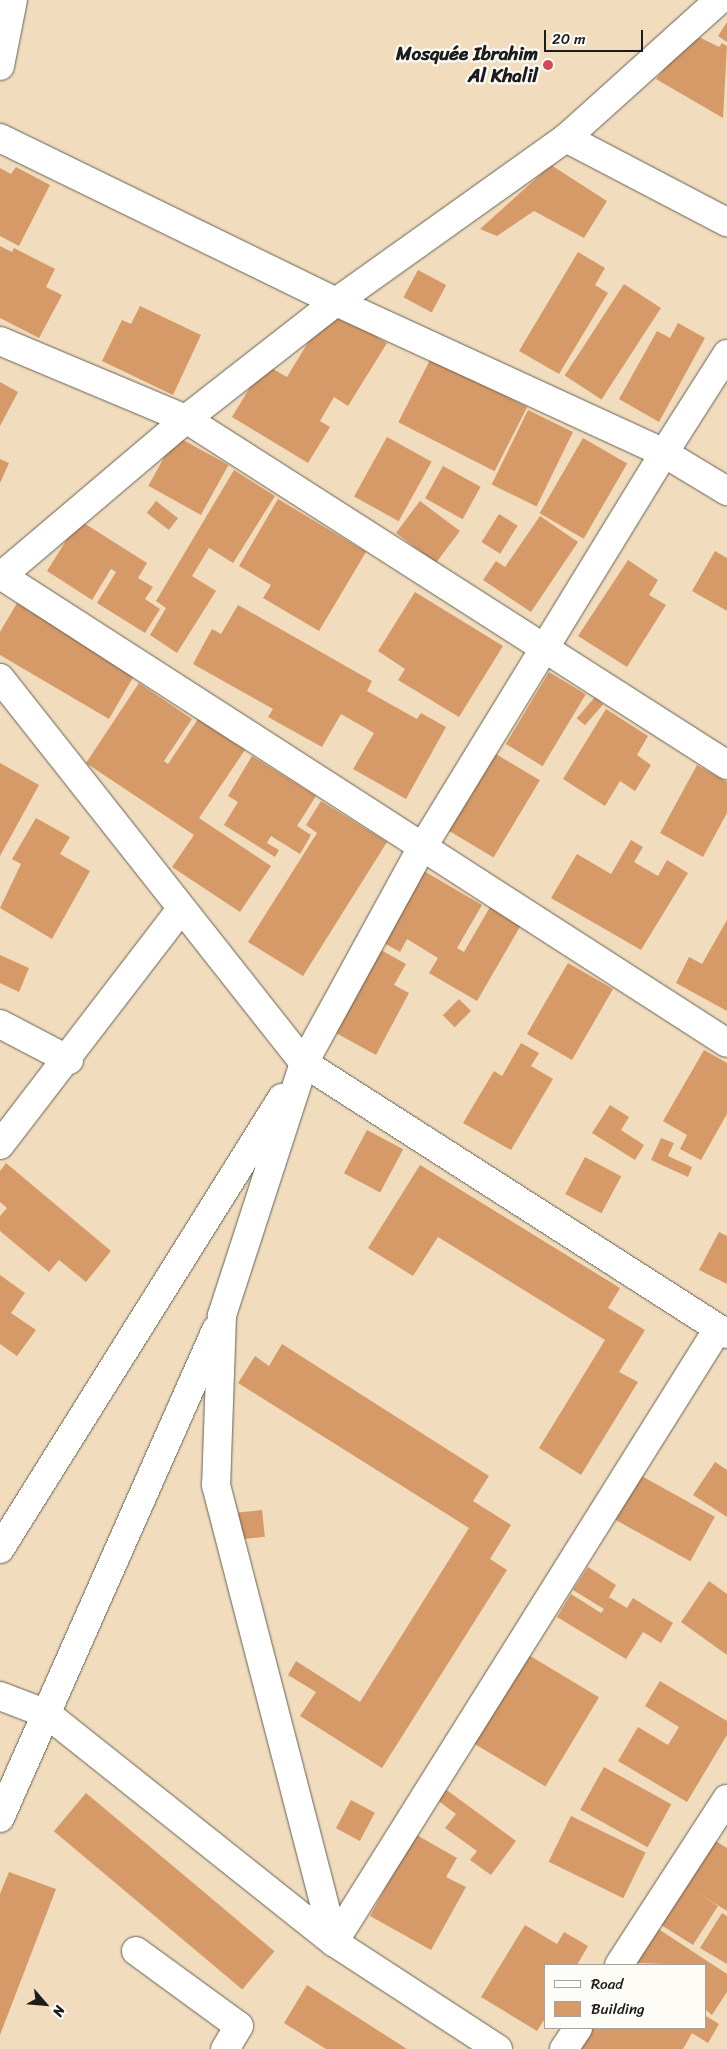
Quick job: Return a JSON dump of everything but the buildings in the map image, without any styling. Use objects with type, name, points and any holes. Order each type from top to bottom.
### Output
[{"type":"street","points":[[0,66],[12,0]]},
{"type":"street","points":[[719,0],[566,138],[336,302],[186,419],[1,577],[727,1043]]},
{"type":"street","points":[[0,138],[336,302],[664,453],[727,491]]},
{"type":"street","points":[[566,138],[727,222]]},
{"type":"street","points":[[0,341],[186,419],[727,765]]},
{"type":"street","points":[[0,1549],[304,1063],[421,848],[727,354]]},
{"type":"street","points":[[0,678],[304,1063],[722,1331],[334,1942]]},
{"type":"street","points":[[0,1145],[69,1060],[182,909]]},
{"type":"street","points":[[0,1024],[69,1060]]},
{"type":"street","points":[[0,1818],[222,1316],[304,1063]]},
{"type":"street","points":[[222,1316],[216,1485],[334,1942]]},
{"type":"street","points":[[0,1696],[47,1714],[334,1942],[498,2049]]},
{"type":"street","points":[[620,1964],[727,1798]]},
{"type":"street","points":[[136,1950],[239,2026],[225,2049]]},
{"type":"street","points":[[564,2049],[577,2029]]},
{"type":"place","name":"Mosquée Ibrahim Al Khalil","points":[[548,65]]}]
